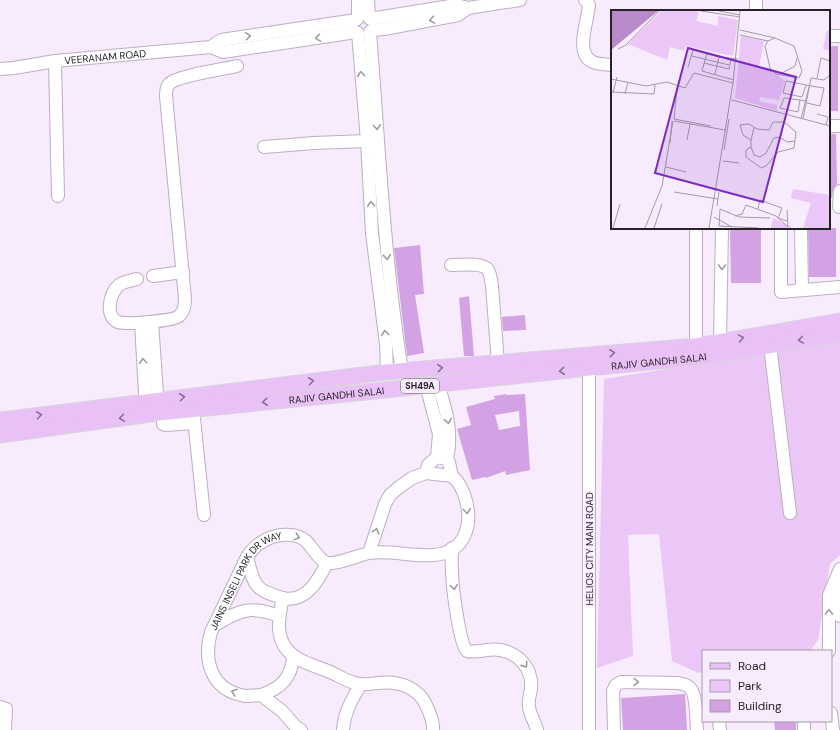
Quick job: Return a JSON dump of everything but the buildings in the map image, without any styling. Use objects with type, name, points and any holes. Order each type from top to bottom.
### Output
[{"type":"main road","name":"RAJIV GANDHI SALAI","points":[[0,435],[154,408],[394,372],[696,346],[840,321]]},
{"type":"main road","name":"RAJIV GANDHI SALAI","points":[[0,420],[154,408],[193,416],[432,385],[700,357],[840,334]]},
{"type":"street","points":[[358,0],[367,25],[379,240],[396,334],[394,372]]},
{"type":"street","points":[[368,0],[367,140],[374,158]]},
{"type":"street","points":[[367,25],[456,5],[468,8],[520,0]]},
{"type":"street","points":[[585,0],[589,5],[583,41],[585,55],[592,62],[611,65]]},
{"type":"street","name":"VEERANAM ROAD","points":[[0,69],[55,61],[211,46],[223,52],[367,25]]},
{"type":"street","points":[[55,61],[58,196]]},
{"type":"street","points":[[136,279],[124,282],[118,286],[111,296],[110,309],[114,319],[118,322],[146,322],[172,319],[178,317],[182,313],[185,299],[166,96],[167,88],[169,84],[178,79],[237,66]]},
{"type":"street","points":[[264,147],[314,142],[367,140]]},
{"type":"street","points":[[836,207],[840,191]]},
{"type":"street","points":[[696,229],[696,346]]},
{"type":"street","points":[[720,342],[722,229]]},
{"type":"street","points":[[781,229],[781,292],[840,287]]},
{"type":"street","points":[[801,229],[802,290]]},
{"type":"street","points":[[451,265],[479,265],[485,266],[488,269],[492,286],[498,363]]},
{"type":"street","points":[[153,276],[183,272]]},
{"type":"street","points":[[146,322],[154,408]]},
{"type":"street","points":[[770,345],[790,513]]},
{"type":"street","name":"HELIOS CITY MAIN ROAD","points":[[589,368],[589,730]]},
{"type":"street","points":[[426,473],[428,465],[442,458],[450,446],[450,435],[446,411],[432,385]]},
{"type":"street","points":[[193,416],[204,515]]},
{"type":"street","points":[[247,557],[252,576],[260,589],[270,595],[294,599],[299,598],[307,592],[319,578],[327,563],[334,563],[369,553],[382,551],[433,555],[445,553],[464,537],[468,523],[468,514],[462,488],[452,476],[450,463],[442,458]]},
{"type":"street","points":[[369,553],[385,504],[390,495],[412,478],[426,473],[452,476]]},
{"type":"street","name":"JAINS INSELI PARK DR WAY","points":[[261,695],[246,696],[228,690],[217,681],[212,674],[208,661],[208,644],[211,632],[247,557],[262,541],[283,535],[295,536],[304,540],[327,563]]},
{"type":"street","points":[[452,548],[451,570],[457,615],[464,646],[467,651],[472,652],[498,649],[511,652],[519,658],[530,672],[531,680],[529,707],[537,730]]},
{"type":"street","points":[[829,650],[829,595],[840,570]]},
{"type":"street","points":[[840,587],[840,616]]},
{"type":"street","points":[[283,598],[278,630],[285,647],[293,656],[314,667],[352,682],[361,684],[390,683],[410,687],[419,694],[426,704],[434,726],[433,730]]},
{"type":"street","points":[[215,625],[230,616],[244,611],[261,610],[279,616]]},
{"type":"street","points":[[293,656],[293,666],[287,678],[277,688],[261,695],[282,711],[296,727],[301,730]]},
{"type":"street","points":[[614,730],[613,691],[620,682],[678,684],[685,685],[690,688],[694,696],[697,730]]},
{"type":"street","points":[[343,730],[343,723],[351,701],[361,684]]},
{"type":"street","points":[[0,707],[6,709],[5,730]]},
{"type":"green space","points":[[840,341],[840,555],[830,564],[818,640],[811,650],[702,650],[702,672],[698,673],[672,661],[659,534],[628,535],[633,656],[597,668],[604,379]]}]
